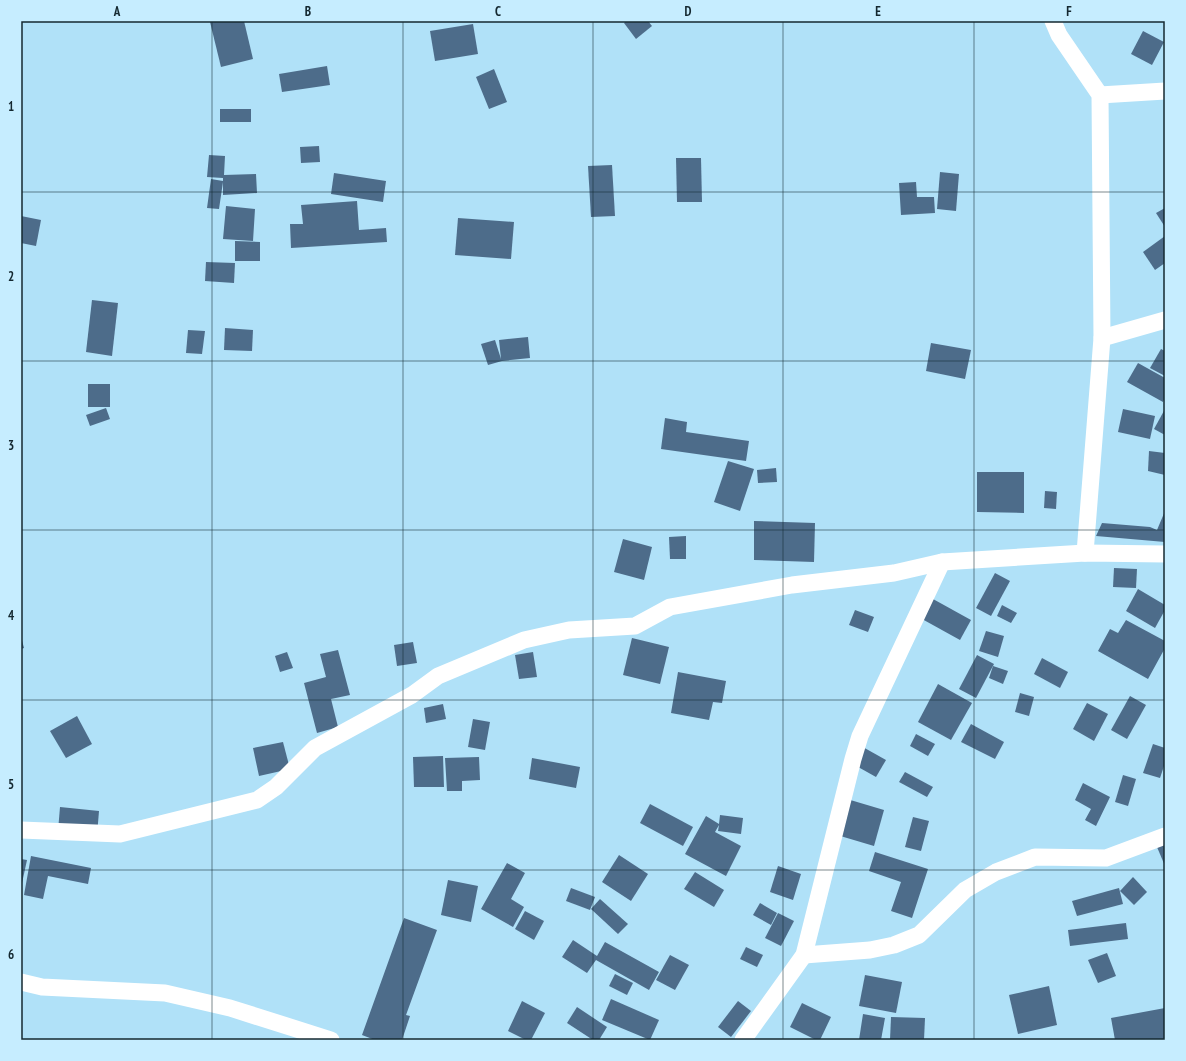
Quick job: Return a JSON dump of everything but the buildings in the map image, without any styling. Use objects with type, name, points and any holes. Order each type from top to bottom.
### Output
[{"type":"street","points":[[1053,21],[1059,35],[1100,95],[1102,338],[1085,553]]},
{"type":"street","points":[[1100,95],[1165,91]]},
{"type":"street","points":[[1102,338],[1165,320]]},
{"type":"street","points":[[21,830],[120,834],[257,800],[276,787],[315,748],[412,695],[438,676],[524,640],[569,630],[635,626],[670,607],[792,585],[894,573],[942,562],[1085,553],[1165,554]]},
{"type":"street","points":[[742,1040],[804,955],[852,759],[860,736],[942,562]]},
{"type":"street","points":[[804,955],[870,950],[894,945],[919,935],[964,890],[996,872],[1035,857],[1106,858],[1165,836]]},
{"type":"street","points":[[21,982],[42,987],[165,993],[230,1008],[331,1040]]}]
